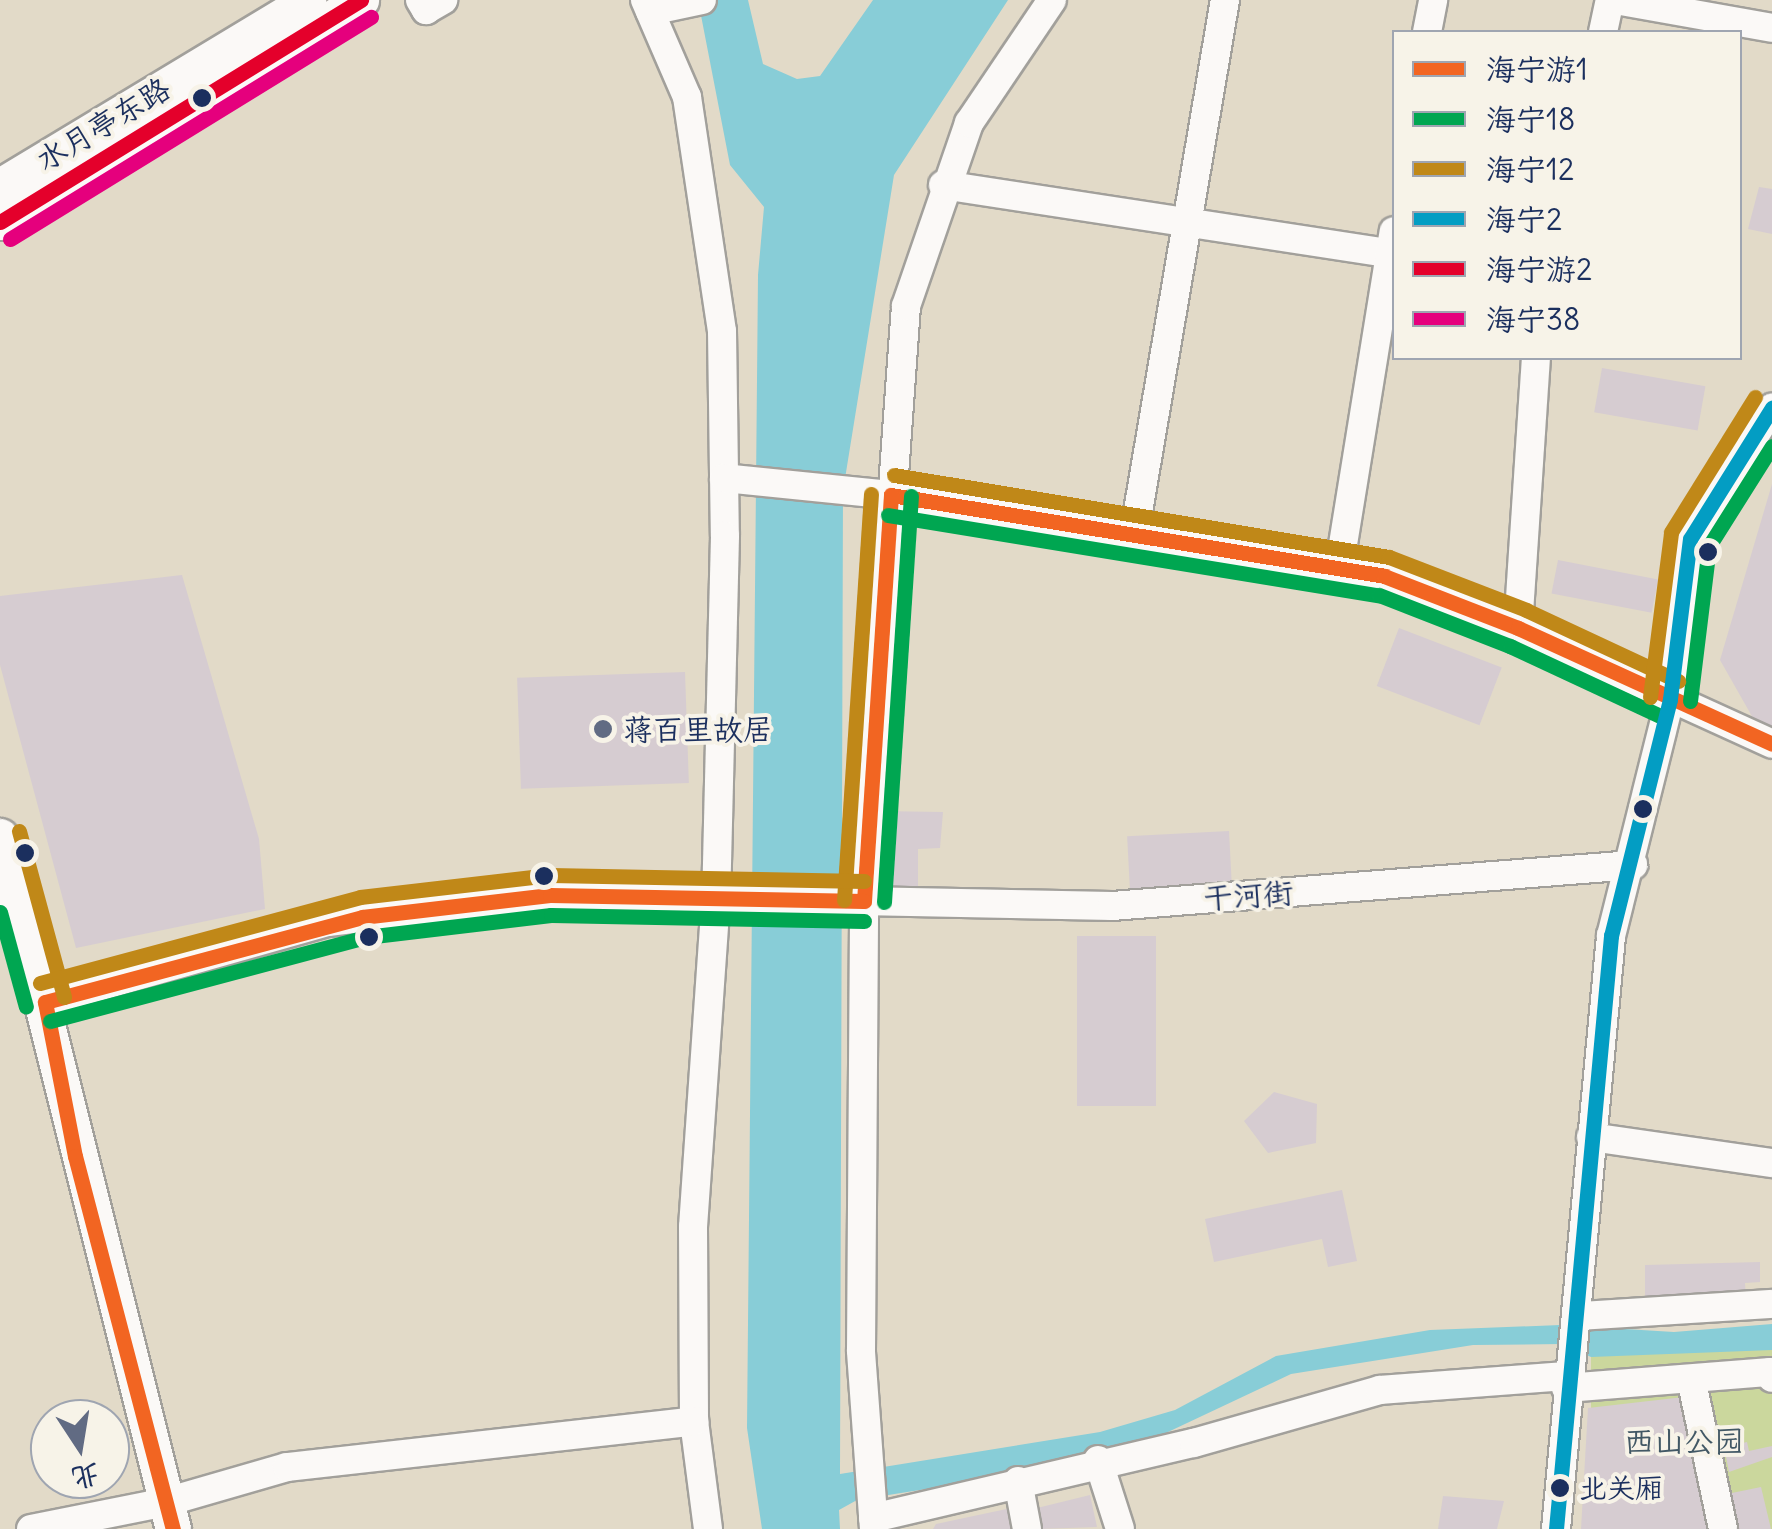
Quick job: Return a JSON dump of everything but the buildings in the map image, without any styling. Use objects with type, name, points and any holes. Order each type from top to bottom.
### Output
[{"type":"main road","name":"水月亭东路","points":[[0,186],[308,0]]},
{"type":"main road","name":"水月亭东路","points":[[0,222],[361,0]]},
{"type":"main road","points":[[0,836],[45,1002],[75,1156],[170,1516]]},
{"type":"street","points":[[420,0],[426,10],[442,0]]},
{"type":"street","points":[[1052,0],[968,123],[943,185],[906,306],[884,495],[864,901],[861,1350],[873,1524],[1018,1481],[1098,1460],[1194,1443],[1380,1390],[1567,1382],[1692,1384],[1770,1372],[1772,1378]]},
{"type":"street","points":[[1134,535],[1225,0]]},
{"type":"street","points":[[1427,30],[1432,0]]},
{"type":"street","points":[[1604,30],[1612,0],[1772,28]]},
{"type":"street","points":[[693,2],[647,6],[688,98],[722,332],[733,480],[722,898],[693,1226],[694,1421],[708,1529]]},
{"type":"street","points":[[943,185],[1188,222],[1392,246]]},
{"type":"street","points":[[1339,569],[1392,252]]},
{"type":"street","points":[[1518,628],[1536,360]]},
{"type":"street","points":[[1556,1529],[1567,1382],[1580,1316],[1591,1137],[1611,936],[1633,866],[1670,699],[1690,539],[1772,408]]},
{"type":"street","points":[[733,480],[884,495],[1384,576],[1518,628],[1772,744]]},
{"type":"street","name":"干河街","points":[[45,1002],[328,922],[550,895],[1112,906],[1633,866]]},
{"type":"street","points":[[1591,1137],[1772,1163]]},
{"type":"street","points":[[1580,1316],[1772,1304]]},
{"type":"street","points":[[1692,1384],[1723,1529]]},
{"type":"street","points":[[32,1529],[170,1516],[287,1467],[694,1421]]},
{"type":"street","points":[[1098,1460],[1120,1529]]},
{"type":"street","points":[[1018,1481],[1027,1529]]},
{"type":"green space","name":"西山公园","points":[[1591,1350],[1772,1350],[1772,1529],[1591,1529]]},
{"type":"water","points":[[698,0],[748,0],[763,64],[797,79],[820,76],[873,0],[1008,0],[894,175],[843,491],[840,1474],[1100,1432],[1175,1410],[1276,1356],[1430,1330],[1560,1325],[1674,1332],[1772,1324],[1772,1350],[1591,1357],[1562,1344],[1473,1345],[1291,1374],[1151,1440],[1008,1476],[857,1500],[839,1510],[840,1529],[762,1529],[747,1428],[758,275],[764,207],[730,165]]},
{"type":"transit line","name":"海宁游2","points":[[0,222],[361,0]]},
{"type":"transit line","name":"海宁38","points":[[10,239],[371,17]]},
{"type":"transit line","name":"海宁12","points":[[1650,697],[1671,532],[1755,397]]},
{"type":"transit line","name":"海宁2","points":[[1556,1529],[1611,936],[1670,699],[1690,539],[1772,408]]},
{"type":"transit line","name":"海宁18","points":[[1690,701],[1709,546],[1772,446]]},
{"type":"transit line","name":"海宁12","points":[[894,475],[1389,557],[1526,610],[1678,681]]},
{"type":"transit line","name":"海宁12","points":[[844,900],[871,494]]},
{"type":"transit line","name":"海宁游1","points":[[891,495],[1384,576],[1518,628],[1772,744]]},
{"type":"transit line","name":"海宁游1","points":[[864,901],[891,495]]},
{"type":"transit line","name":"海宁18","points":[[884,902],[911,496]]},
{"type":"transit line","name":"海宁18","points":[[888,515],[1379,595],[1510,646],[1662,717]]},
{"type":"transit line","name":"海宁12","points":[[19,831],[64,997]]},
{"type":"transit line","name":"海宁12","points":[[40,983],[360,897],[550,875],[864,881]]},
{"type":"transit line","name":"海宁游1","points":[[45,1002],[362,917],[550,895],[864,901]]},
{"type":"transit line","name":"海宁18","points":[[0,912],[26,1007]]},
{"type":"transit line","name":"海宁18","points":[[50,1021],[366,937],[551,915],[864,921]]},
{"type":"transit line","name":"海宁游1","points":[[45,1002],[75,1156],[173,1529]]},
{"type":"place","name":"蒋百里故居","points":[[603,729]]},
{"type":"place","name":"北关厢","points":[[1560,1488]]}]
